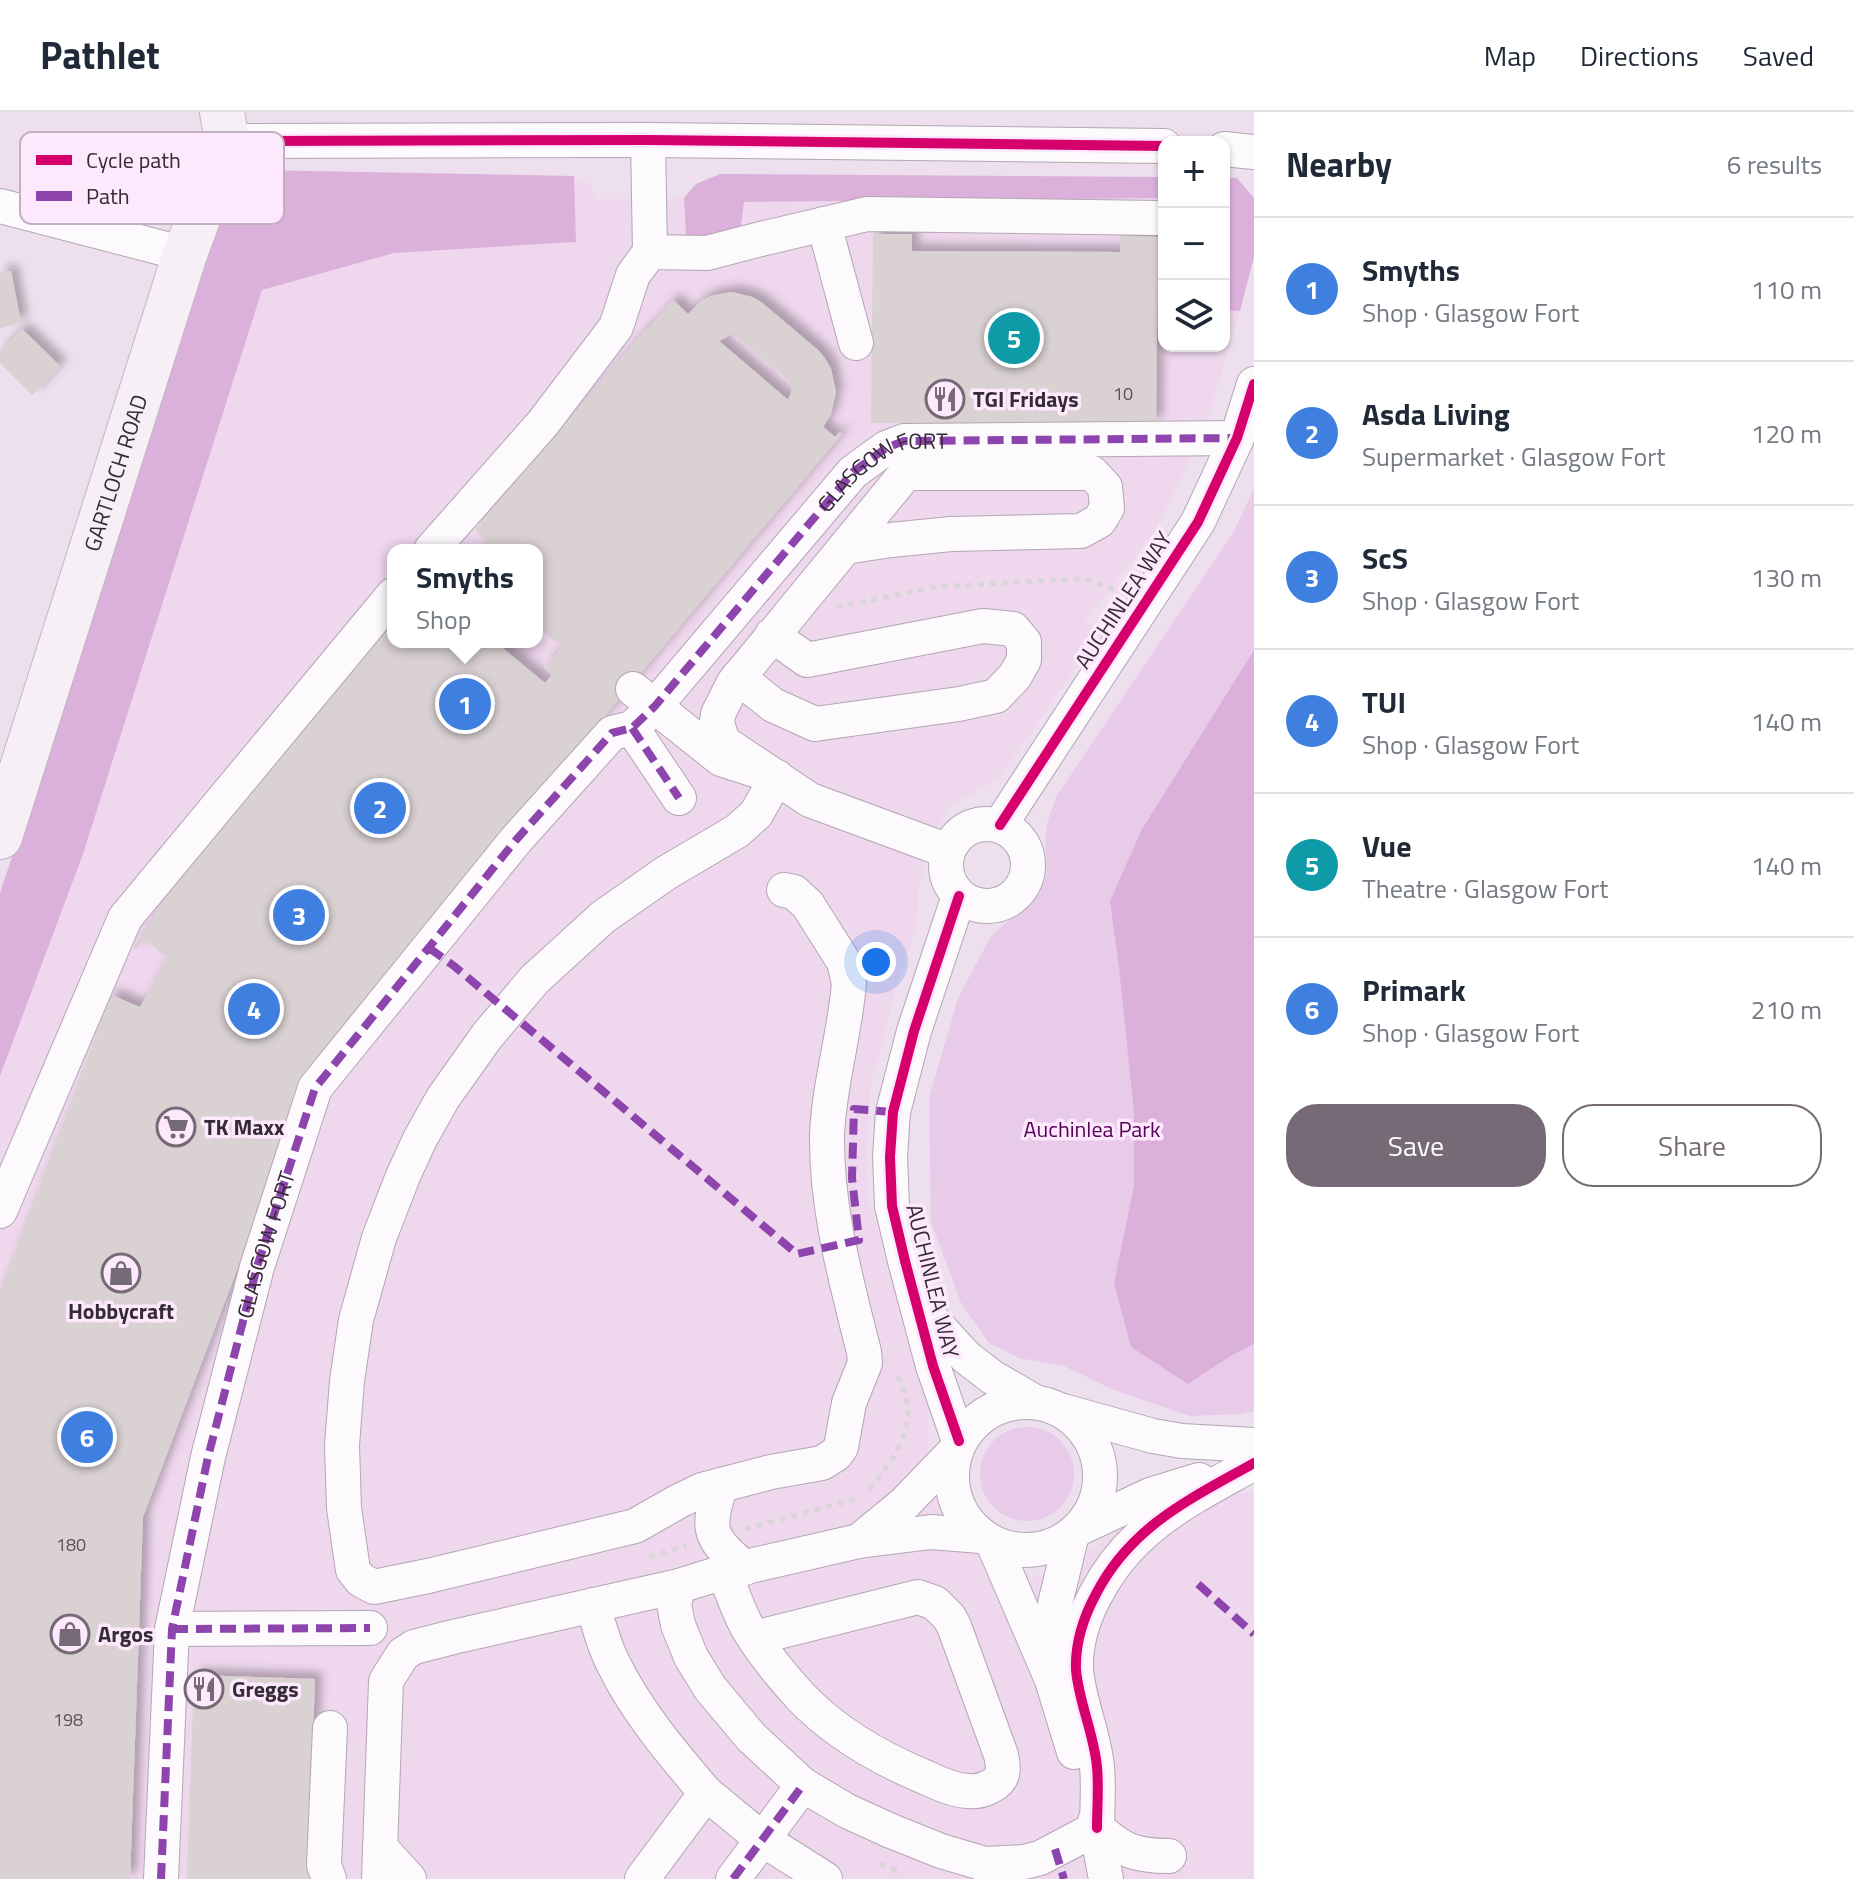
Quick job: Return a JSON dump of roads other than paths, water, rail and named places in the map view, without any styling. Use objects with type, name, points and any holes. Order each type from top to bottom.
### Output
[{"type":"main road","name":"GARTLOCH ROAD","points":[[0,837],[194,224]]},
{"type":"street","points":[[225,126],[648,140],[1158,146]]},
{"type":"street","points":[[436,544],[543,423],[616,327],[633,275],[650,252],[648,140]]},
{"type":"street","points":[[1230,150],[1254,152]]},
{"type":"street","points":[[0,206],[20,211]]},
{"type":"street","points":[[650,252],[707,253],[867,214],[1158,218]]},
{"type":"street","points":[[69,224],[185,254]]},
{"type":"street","points":[[824,224],[856,343]]},
{"type":"street","name":"AUCHINLEA WAY","points":[[1000,825],[1198,522],[1237,438],[1254,384]]},
{"type":"street","name":"GLASGOW FORT","points":[[161,1879],[172,1629],[208,1457],[257,1267],[315,1088],[516,840],[853,472],[886,448],[904,441],[1237,438]]},
{"type":"street","points":[[845,547],[951,534],[1081,531],[1099,521],[1107,508],[1105,487],[1092,473],[906,473],[772,635],[738,677],[718,714],[717,723],[723,742],[810,800],[948,851]]},
{"type":"street","points":[[0,1211],[125,918],[387,602]]},
{"type":"street","points":[[738,677],[773,705],[815,724],[996,696],[1015,676],[1024,660],[1024,642],[1013,629],[983,626],[807,660],[772,635]]},
{"type":"street","points":[[640,708],[721,759],[777,777]]},
{"type":"street","points":[[640,708],[679,798]]},
{"type":"street","points":[[777,777],[756,814],[737,831],[666,873],[603,917],[534,980],[487,1036],[443,1098],[420,1139],[379,1238],[362,1294],[351,1350],[342,1445],[344,1508],[351,1566],[355,1575],[374,1587],[635,1526],[702,1490],[771,1472],[822,1463],[841,1447],[846,1417],[865,1363],[838,1245],[827,1154],[829,1117],[848,996],[848,974],[844,962],[808,905],[794,892],[784,890]]},
{"type":"street","points":[[984,823],[1000,825],[1023,844],[1028,857],[1028,872],[1023,886],[1014,897],[1001,905],[986,907],[971,904],[951,887],[945,863],[948,851],[956,837],[969,827],[984,823]]},
{"type":"street","name":"AUCHINLEA WAY","points":[[957,1447],[892,1206],[890,1157],[893,1112],[914,1031],[959,896]]},
{"type":"street","name":"AUCHINLEA WAY","points":[[918,1305],[966,1357],[992,1377],[1049,1406],[1153,1436],[1182,1441],[1254,1445]]},
{"type":"street","points":[[859,1541],[905,1503],[957,1447],[974,1421],[986,1412],[1010,1403],[1049,1406],[1079,1423],[1093,1442],[1100,1470],[1099,1491],[1091,1512],[1075,1531],[1055,1604],[1052,1680]]},
{"type":"street","points":[[957,1447],[951,1469],[956,1504],[966,1521],[987,1539],[1052,1680],[1097,1828],[1106,1879]]},
{"type":"street","points":[[409,1879],[380,1863],[386,1681],[403,1654],[414,1647],[859,1541],[931,1532],[987,1539],[1014,1550],[1036,1550],[1055,1544],[1150,1495],[1254,1463]]},
{"type":"street","points":[[679,1586],[674,1604],[678,1625],[691,1657],[710,1688],[751,1737],[803,1785],[847,1811],[941,1851],[985,1864],[1040,1858],[1059,1864],[1097,1828],[1097,1767],[1076,1673],[1078,1639],[1088,1609],[1115,1561],[1146,1529],[1194,1496],[1254,1463]]},
{"type":"street","points":[[721,1485],[711,1518],[712,1532],[734,1570],[744,1620],[754,1638],[800,1696],[839,1730],[875,1753],[949,1788],[971,1792],[990,1787],[1002,1776],[1004,1766],[1001,1755],[954,1626],[935,1603],[918,1597],[754,1638]]},
{"type":"street","points":[[593,1605],[605,1646],[625,1686],[662,1741],[706,1793],[762,1839],[825,1879]]},
{"type":"street","points":[[172,1629],[370,1628]]},
{"type":"street","points":[[329,1879],[324,1865],[330,1728]]},
{"type":"street","points":[[733,1879],[803,1785]]},
{"type":"street","points":[[642,1879],[706,1793]]},
{"type":"street","points":[[1097,1828],[1126,1850],[1169,1856]]},
{"type":"place","name":"Vue","points":[[1014,338]]},
{"type":"place","name":"TGI Fridays","points":[[945,399]]},
{"type":"place","name":"Smyths","points":[[465,704]]},
{"type":"place","name":"Asda Living","points":[[380,808]]},
{"type":"place","name":"ScS","points":[[299,915]]},
{"type":"place","name":"TUI","points":[[254,1009]]},
{"type":"place","name":"TK Maxx","points":[[176,1127]]},
{"type":"place","name":"Hobbycraft","points":[[121,1273]]},
{"type":"place","name":"Primark","points":[[87,1437]]},
{"type":"place","name":"Argos","points":[[70,1634]]},
{"type":"place","name":"Greggs","points":[[204,1689]]},
{"type":"park label","name":"Auchinlea Park","points":[[1092,1129]]}]
